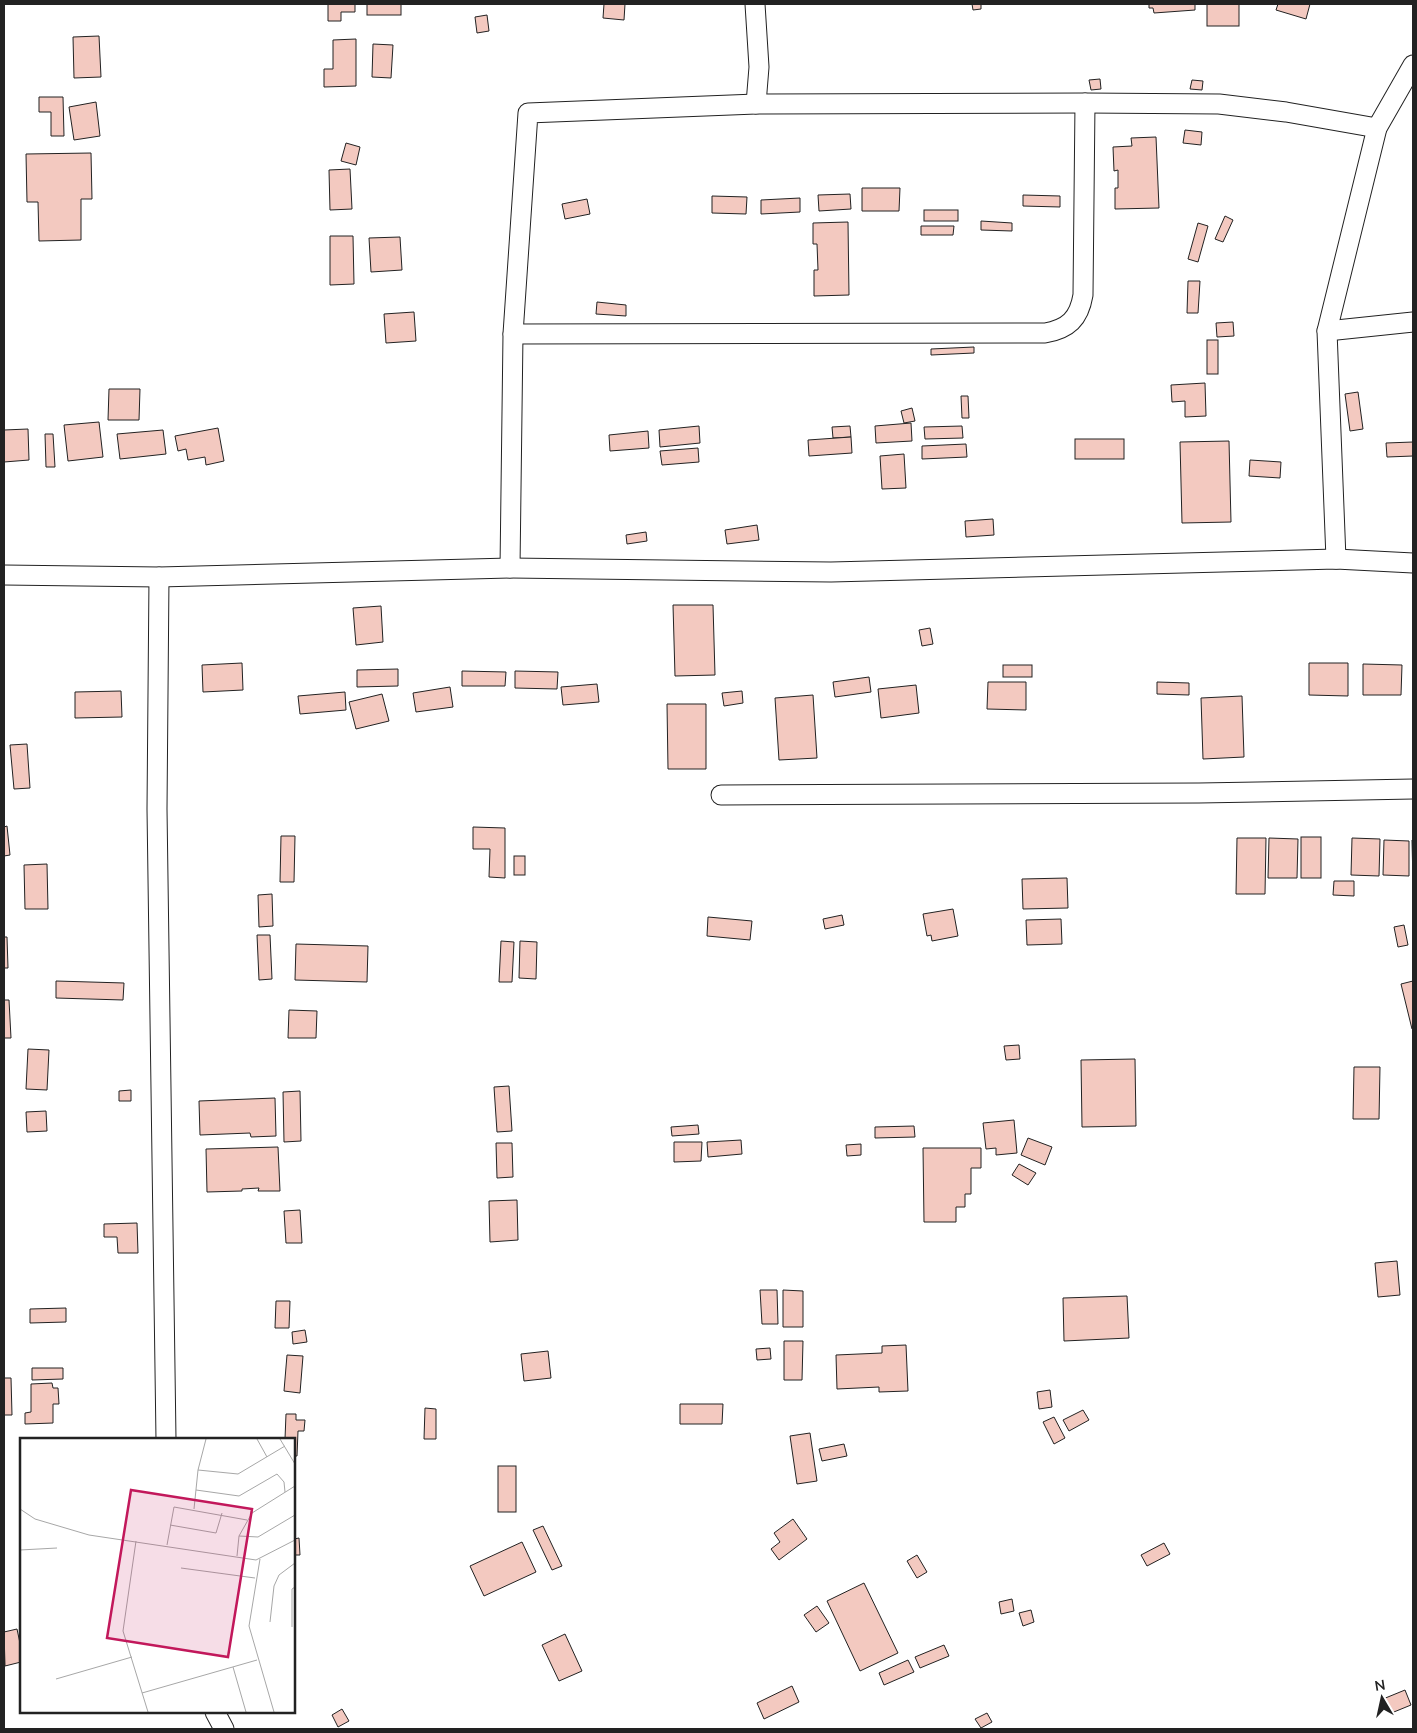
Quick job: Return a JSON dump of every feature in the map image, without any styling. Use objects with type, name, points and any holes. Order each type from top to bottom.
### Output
[{"type":"street","points":[[754,4],[759,67],[756,104]]},
{"type":"street","points":[[1336,559],[1326,330],[1377,128],[1413,65]]},
{"type":"street","points":[[514,334],[1045,333],[1056,331],[1067,326],[1075,318],[1081,307],[1083,295],[1085,103]]},
{"type":"street","points":[[510,568],[514,334],[528,113],[756,104],[1219,104],[1286,112],[1377,128]]},
{"type":"street","points":[[1326,330],[1413,322]]},
{"type":"street","points":[[4,575],[159,577],[510,568],[831,572],[1336,559],[1413,563]]},
{"type":"street","points":[[159,577],[157,809],[166,1438]]},
{"type":"street","points":[[720,795],[1189,793],[1413,789]]},
{"type":"street","points":[[216,1713],[224,1729]]},
{"type":"building","points":[[328,4],[355,4],[355,12],[341,12],[341,21],[328,21]]},
{"type":"building","points":[[367,4],[401,4],[401,15],[367,15]]},
{"type":"building","points":[[604,4],[625,4],[624,20],[603,18]]},
{"type":"building","points":[[972,4],[981,4],[981,9],[973,10]]},
{"type":"building","points":[[1149,4],[1195,4],[1195,10],[1154,13],[1153,8],[1149,8]]},
{"type":"building","points":[[1207,4],[1239,4],[1239,26],[1207,26]]},
{"type":"building","points":[[1278,4],[1310,4],[1306,19],[1276,10]]},
{"type":"building","points":[[487,15],[489,31],[477,33],[475,17]]},
{"type":"building","points":[[99,36],[101,77],[74,78],[73,37]]},
{"type":"building","points":[[356,39],[356,86],[324,87],[324,69],[333,69],[333,40]]},
{"type":"building","points":[[373,44],[393,45],[391,78],[372,77]]},
{"type":"building","points":[[1100,79],[1101,89],[1091,90],[1089,80]]},
{"type":"building","points":[[1192,80],[1203,81],[1202,90],[1190,89]]},
{"type":"building","points":[[39,97],[63,97],[64,136],[51,136],[51,112],[39,112]]},
{"type":"building","points":[[96,102],[100,136],[74,140],[69,107]]},
{"type":"building","points":[[1185,130],[1202,132],[1201,145],[1183,143]]},
{"type":"building","points":[[1156,137],[1159,208],[1115,209],[1115,188],[1118,188],[1118,170],[1114,171],[1113,147],[1132,146],[1131,138]]},
{"type":"building","points":[[346,143],[360,147],[356,165],[341,161]]},
{"type":"building","points":[[91,153],[92,199],[81,199],[81,240],[39,241],[38,202],[27,202],[26,154]]},
{"type":"building","points":[[350,169],[352,209],[330,210],[329,170]]},
{"type":"building","points":[[862,188],[900,188],[899,211],[862,211]]},
{"type":"building","points":[[850,194],[851,209],[819,211],[818,195]]},
{"type":"building","points":[[1023,195],[1060,196],[1060,207],[1023,206]]},
{"type":"building","points":[[712,196],[747,197],[746,214],[712,213]]},
{"type":"building","points":[[800,198],[800,212],[761,214],[761,200]]},
{"type":"building","points":[[587,199],[590,214],[565,219],[562,204]]},
{"type":"building","points":[[924,210],[958,210],[958,221],[924,221]]},
{"type":"building","points":[[1225,216],[1233,220],[1223,242],[1215,239]]},
{"type":"building","points":[[981,221],[1012,223],[1012,231],[981,230]]},
{"type":"building","points":[[848,222],[849,295],[814,296],[814,270],[818,270],[817,244],[813,244],[813,223]]},
{"type":"building","points":[[1198,223],[1208,226],[1198,262],[1188,259]]},
{"type":"building","points":[[921,226],[954,226],[953,235],[921,235]]},
{"type":"building","points":[[330,236],[353,236],[354,284],[330,285]]},
{"type":"building","points":[[400,237],[402,270],[371,272],[369,238]]},
{"type":"building","points":[[1188,281],[1200,281],[1198,313],[1187,313]]},
{"type":"building","points":[[597,302],[626,305],[626,316],[596,314]]},
{"type":"building","points":[[414,312],[416,341],[386,343],[384,314]]},
{"type":"building","points":[[1233,322],[1234,336],[1217,337],[1216,323]]},
{"type":"building","points":[[1207,340],[1218,340],[1218,374],[1207,374]]},
{"type":"building","points":[[974,347],[974,353],[931,355],[931,349]]},
{"type":"building","points":[[1205,383],[1206,416],[1185,417],[1185,401],[1172,402],[1171,385]]},
{"type":"building","points":[[109,389],[140,389],[139,420],[108,420]]},
{"type":"building","points":[[1358,392],[1363,429],[1350,431],[1345,394]]},
{"type":"building","points":[[961,396],[968,396],[969,418],[962,418]]},
{"type":"building","points":[[912,408],[915,421],[904,423],[901,411]]},
{"type":"building","points":[[99,422],[103,457],[68,461],[64,425]]},
{"type":"building","points":[[911,423],[912,441],[876,443],[875,426]]},
{"type":"building","points":[[699,426],[700,443],[660,447],[659,430]]},
{"type":"building","points":[[850,426],[851,437],[833,438],[832,427]]},
{"type":"building","points":[[962,426],[963,438],[925,439],[924,427]]},
{"type":"building","points":[[218,428],[224,461],[206,465],[205,457],[188,460],[186,449],[178,451],[175,436]]},
{"type":"building","points":[[28,429],[29,460],[4,462],[4,430]]},
{"type":"building","points":[[163,430],[166,454],[120,459],[117,434]]},
{"type":"building","points":[[648,431],[649,448],[610,451],[609,435]]},
{"type":"building","points":[[45,434],[53,434],[55,467],[46,467]]},
{"type":"building","points":[[851,437],[852,453],[809,456],[808,440]]},
{"type":"building","points":[[1075,439],[1124,439],[1124,459],[1075,459]]},
{"type":"building","points":[[1229,441],[1231,522],[1182,523],[1180,442]]},
{"type":"building","points":[[1413,442],[1413,456],[1387,457],[1386,443]]},
{"type":"building","points":[[966,444],[967,457],[922,459],[922,446]]},
{"type":"building","points":[[698,448],[699,462],[662,465],[660,451]]},
{"type":"building","points":[[904,454],[906,488],[882,489],[880,456]]},
{"type":"building","points":[[1250,460],[1281,462],[1280,478],[1249,476]]},
{"type":"building","points":[[993,519],[994,535],[966,537],[965,521]]},
{"type":"building","points":[[757,525],[759,540],[727,544],[725,530]]},
{"type":"building","points":[[646,532],[647,541],[627,544],[626,535]]},
{"type":"building","points":[[673,605],[713,605],[715,675],[675,676]]},
{"type":"building","points":[[381,606],[383,642],[356,645],[353,608]]},
{"type":"building","points":[[930,628],[933,644],[922,646],[919,630]]},
{"type":"building","points":[[242,663],[243,690],[203,692],[202,665]]},
{"type":"building","points":[[1309,663],[1348,663],[1348,696],[1309,695]]},
{"type":"building","points":[[1363,664],[1402,665],[1401,695],[1363,695]]},
{"type":"building","points":[[1003,665],[1032,665],[1032,677],[1003,677]]},
{"type":"building","points":[[398,669],[398,686],[357,687],[357,670]]},
{"type":"building","points":[[462,671],[506,672],[505,686],[462,686]]},
{"type":"building","points":[[515,671],[558,672],[557,689],[515,688]]},
{"type":"building","points":[[869,677],[871,692],[835,697],[833,682]]},
{"type":"building","points":[[988,682],[1026,682],[1026,710],[987,709]]},
{"type":"building","points":[[1157,682],[1189,683],[1189,695],[1157,694]]},
{"type":"building","points":[[597,684],[599,702],[563,705],[561,687]]},
{"type":"building","points":[[916,685],[919,713],[881,718],[878,689]]},
{"type":"building","points":[[450,687],[453,707],[416,712],[413,693]]},
{"type":"building","points":[[121,691],[122,717],[75,718],[75,692]]},
{"type":"building","points":[[742,691],[743,703],[724,706],[722,693]]},
{"type":"building","points":[[345,692],[346,710],[300,714],[298,696]]},
{"type":"building","points":[[382,694],[389,721],[356,729],[349,702]]},
{"type":"building","points":[[813,695],[817,758],[779,760],[775,698]]},
{"type":"building","points":[[1242,696],[1244,757],[1203,759],[1201,698]]},
{"type":"building","points":[[667,704],[706,704],[706,769],[668,769]]},
{"type":"building","points":[[27,744],[30,788],[14,789],[10,745]]},
{"type":"building","points":[[7,826],[10,855],[4,856],[4,827]]},
{"type":"building","points":[[473,827],[505,828],[505,878],[489,877],[490,849],[473,849]]},
{"type":"building","points":[[281,836],[295,836],[294,882],[280,882]]},
{"type":"building","points":[[1301,837],[1321,837],[1321,878],[1301,878]]},
{"type":"building","points":[[1237,838],[1266,838],[1265,894],[1236,894]]},
{"type":"building","points":[[1269,838],[1298,839],[1297,878],[1268,878]]},
{"type":"building","points":[[1352,838],[1380,839],[1379,876],[1351,875]]},
{"type":"building","points":[[1384,840],[1409,841],[1409,876],[1383,875]]},
{"type":"building","points":[[1412,840],[1413,840],[1413,883]]},
{"type":"building","points":[[514,856],[525,856],[525,875],[514,875]]},
{"type":"building","points":[[47,864],[48,909],[25,909],[24,865]]},
{"type":"building","points":[[1067,878],[1068,908],[1023,909],[1022,879]]},
{"type":"building","points":[[1334,881],[1354,881],[1354,896],[1333,895]]},
{"type":"building","points":[[272,894],[273,926],[259,927],[258,895]]},
{"type":"building","points":[[953,909],[958,936],[932,941],[931,935],[927,936],[923,914]]},
{"type":"building","points":[[842,915],[844,925],[825,929],[823,919]]},
{"type":"building","points":[[708,917],[752,921],[750,940],[707,936]]},
{"type":"building","points":[[1061,919],[1062,944],[1027,945],[1026,920]]},
{"type":"building","points":[[1404,925],[1408,945],[1398,947],[1394,927]]},
{"type":"building","points":[[257,935],[270,935],[272,979],[259,980]]},
{"type":"building","points":[[4,937],[7,937],[8,968],[4,968]]},
{"type":"building","points":[[501,941],[514,942],[512,982],[499,982]]},
{"type":"building","points":[[520,941],[537,942],[536,979],[519,978]]},
{"type":"building","points":[[296,944],[368,946],[367,982],[295,980]]},
{"type":"building","points":[[56,981],[124,983],[123,1000],[56,998]]},
{"type":"building","points":[[1413,981],[1413,1029],[1412,1029],[1401,984]]},
{"type":"building","points":[[4,1000],[9,1000],[11,1038],[4,1038]]},
{"type":"building","points":[[289,1010],[317,1011],[316,1038],[288,1038]]},
{"type":"building","points":[[1019,1045],[1020,1059],[1006,1060],[1004,1046]]},
{"type":"building","points":[[28,1049],[49,1050],[47,1090],[26,1089]]},
{"type":"building","points":[[1135,1059],[1136,1126],[1082,1127],[1081,1060]]},
{"type":"building","points":[[1354,1067],[1380,1067],[1379,1119],[1353,1119]]},
{"type":"building","points":[[509,1086],[512,1131],[497,1132],[494,1087]]},
{"type":"building","points":[[131,1090],[131,1101],[119,1101],[119,1091]]},
{"type":"building","points":[[300,1091],[301,1141],[284,1142],[283,1092]]},
{"type":"building","points":[[275,1098],[276,1136],[251,1137],[250,1133],[200,1135],[199,1101]]},
{"type":"building","points":[[46,1111],[47,1131],[27,1132],[26,1112]]},
{"type":"building","points":[[1014,1120],[1017,1153],[996,1155],[996,1148],[986,1149],[983,1123]]},
{"type":"building","points":[[698,1125],[699,1134],[672,1136],[671,1127]]},
{"type":"building","points":[[914,1126],[915,1137],[875,1138],[875,1127]]},
{"type":"building","points":[[1028,1138],[1052,1147],[1045,1165],[1021,1155]]},
{"type":"building","points":[[741,1140],[742,1154],[708,1157],[707,1142]]},
{"type":"building","points":[[674,1142],[702,1142],[701,1161],[674,1162]]},
{"type":"building","points":[[496,1143],[512,1143],[513,1177],[497,1178]]},
{"type":"building","points":[[861,1144],[861,1155],[847,1156],[846,1145]]},
{"type":"building","points":[[278,1147],[280,1191],[258,1191],[259,1188],[242,1189],[242,1191],[207,1192],[206,1149]]},
{"type":"building","points":[[923,1148],[981,1148],[981,1168],[971,1168],[971,1194],[965,1194],[965,1207],[956,1207],[956,1222],[924,1222]]},
{"type":"building","points":[[1019,1164],[1036,1173],[1028,1185],[1012,1175]]},
{"type":"building","points":[[517,1200],[518,1240],[490,1242],[489,1201]]},
{"type":"building","points":[[300,1210],[302,1243],[286,1243],[284,1211]]},
{"type":"building","points":[[137,1223],[138,1253],[118,1253],[117,1237],[104,1237],[104,1224]]},
{"type":"building","points":[[1397,1261],[1400,1295],[1378,1297],[1375,1263]]},
{"type":"building","points":[[760,1290],[777,1290],[778,1324],[762,1324]]},
{"type":"building","points":[[783,1290],[803,1291],[803,1327],[783,1327]]},
{"type":"building","points":[[1127,1296],[1129,1338],[1064,1341],[1063,1298]]},
{"type":"building","points":[[276,1301],[290,1301],[289,1328],[275,1328]]},
{"type":"building","points":[[66,1308],[66,1322],[30,1323],[30,1309]]},
{"type":"building","points":[[305,1330],[307,1342],[293,1344],[292,1332]]},
{"type":"building","points":[[784,1341],[803,1341],[802,1380],[784,1380]]},
{"type":"building","points":[[906,1345],[908,1391],[879,1392],[879,1387],[837,1389],[836,1355],[882,1353],[882,1346]]},
{"type":"building","points":[[770,1348],[771,1359],[757,1360],[756,1349]]},
{"type":"building","points":[[548,1351],[551,1378],[524,1381],[521,1354]]},
{"type":"building","points":[[287,1355],[303,1356],[300,1393],[284,1391]]},
{"type":"building","points":[[32,1368],[63,1368],[63,1379],[32,1380]]},
{"type":"building","points":[[4,1378],[11,1378],[12,1415],[4,1415]]},
{"type":"building","points":[[52,1383],[53,1388],[58,1388],[59,1404],[53,1404],[53,1423],[25,1424],[25,1413],[31,1412],[31,1384]]},
{"type":"building","points":[[1050,1390],[1052,1407],[1039,1409],[1037,1392]]},
{"type":"building","points":[[680,1404],[723,1404],[722,1424],[680,1424]]},
{"type":"building","points":[[425,1408],[436,1409],[436,1439],[424,1439]]},
{"type":"building","points":[[1083,1410],[1089,1420],[1069,1431],[1063,1420]]},
{"type":"building","points":[[286,1414],[296,1414],[296,1420],[305,1420],[304,1431],[298,1431],[297,1456],[295,1456],[295,1438],[285,1438]]},
{"type":"building","points":[[1054,1417],[1065,1438],[1054,1444],[1043,1422]]},
{"type":"building","points":[[810,1433],[817,1481],[797,1484],[790,1436]]},
{"type":"building","points":[[844,1444],[847,1456],[822,1461],[819,1449]]},
{"type":"building","points":[[498,1466],[516,1466],[516,1512],[498,1512]]},
{"type":"building","points":[[793,1519],[807,1539],[779,1560],[771,1549],[780,1542],[774,1533]]},
{"type":"building","points":[[543,1526],[562,1566],[552,1570],[533,1530]]},
{"type":"building","points":[[299,1538],[300,1555],[295,1555],[295,1539]]},
{"type":"building","points":[[522,1542],[536,1572],[484,1596],[470,1566]]},
{"type":"building","points":[[1164,1543],[1170,1554],[1147,1566],[1141,1555]]},
{"type":"building","points":[[917,1555],[927,1572],[917,1578],[907,1561]]},
{"type":"building","points":[[864,1583],[898,1653],[860,1671],[827,1601]]},
{"type":"building","points":[[1012,1599],[1014,1611],[1001,1614],[999,1602]]},
{"type":"building","points":[[817,1606],[829,1623],[816,1632],[804,1615]]},
{"type":"building","points":[[1031,1610],[1034,1622],[1023,1626],[1019,1613]]},
{"type":"building","points":[[17,1629],[20,1643],[20,1662],[5,1666],[4,1632]]},
{"type":"building","points":[[565,1634],[582,1671],[559,1681],[542,1645]]},
{"type":"building","points":[[944,1645],[949,1656],[920,1668],[915,1657]]},
{"type":"building","points":[[908,1660],[914,1672],[884,1685],[879,1673]]},
{"type":"building","points":[[792,1686],[799,1702],[764,1719],[757,1703]]},
{"type":"building","points":[[1405,1690],[1411,1705],[1389,1714],[1383,1699]]},
{"type":"building","points":[[342,1709],[349,1721],[338,1727],[332,1715]]},
{"type":"building","points":[[987,1713],[992,1722],[981,1728],[975,1719]]}]
